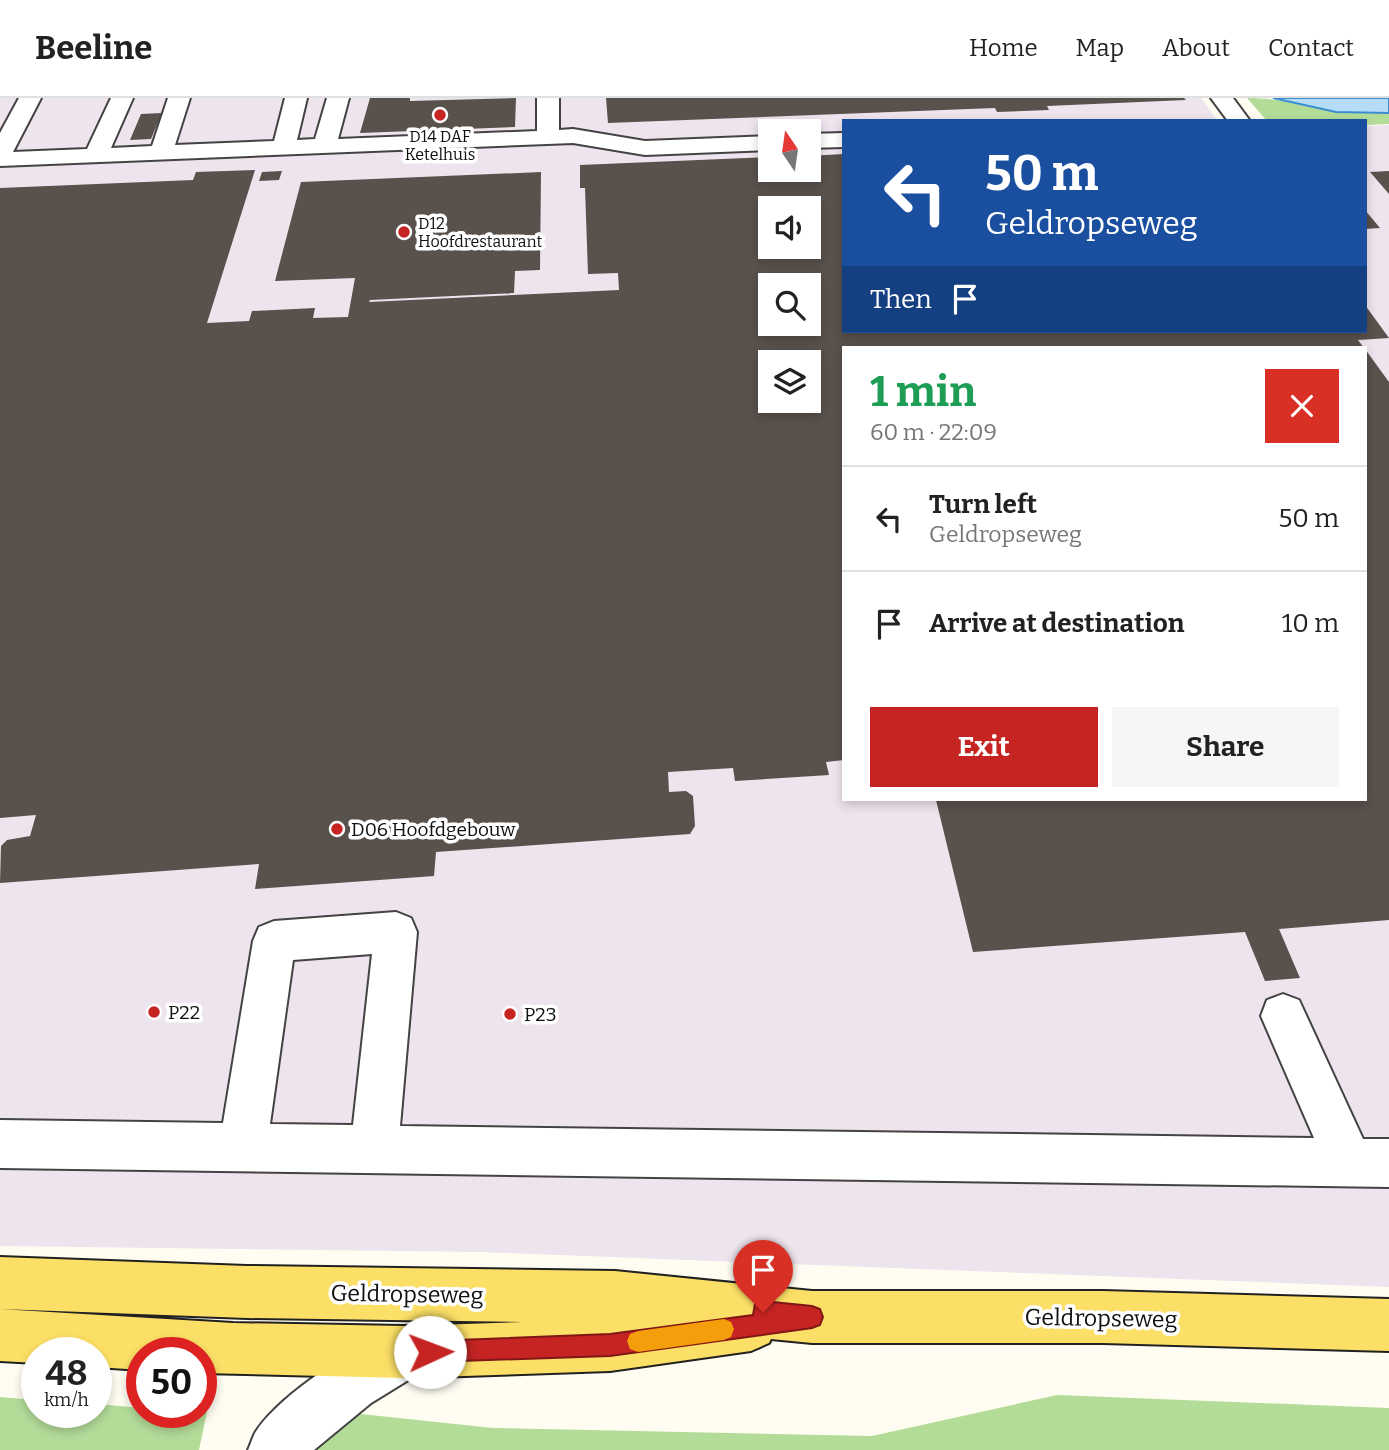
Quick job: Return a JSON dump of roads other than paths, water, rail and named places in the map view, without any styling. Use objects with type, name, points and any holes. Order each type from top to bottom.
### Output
[{"type":"main road","name":"Geldropseweg","points":[[0,1283],[247,1292],[615,1297],[812,1317],[1102,1317],[1389,1325]]},
{"type":"main road","name":"Geldropseweg","points":[[0,1335],[233,1349],[404,1352],[610,1345],[812,1317]]},
{"type":"street","points":[[30,98],[0,157],[573,136],[645,148],[758,143]]},
{"type":"street","points":[[96,155],[122,98]]},
{"type":"street","points":[[161,152],[179,98]]},
{"type":"street","points":[[284,148],[296,98]]},
{"type":"street","points":[[326,146],[338,98]]},
{"type":"street","points":[[548,98],[548,137]]},
{"type":"street","points":[[1222,98],[1238,119]]},
{"type":"street","points":[[821,140],[842,139]]},
{"type":"street","points":[[243,1147],[274,941],[396,932],[374,1149]]},
{"type":"street","points":[[1283,1016],[1369,1163]]},
{"type":"street","points":[[0,1144],[1369,1163]]},
{"type":"street","points":[[276,1450],[326,1400],[358,1377],[404,1352]]},
{"type":"water","points":[[1273,98],[1389,98],[1389,113],[1336,112]]},
{"type":"place","name":"D14 DAF Ketelhuis","points":[[440,115]]},
{"type":"place","name":"D12 Hoofdrestaurant","points":[[404,232]]},
{"type":"place","name":"D06 Hoofdgebouw","points":[[337,829]]},
{"type":"place","name":"P22","points":[[154,1012]]},
{"type":"place","name":"P23","points":[[510,1014]]}]
